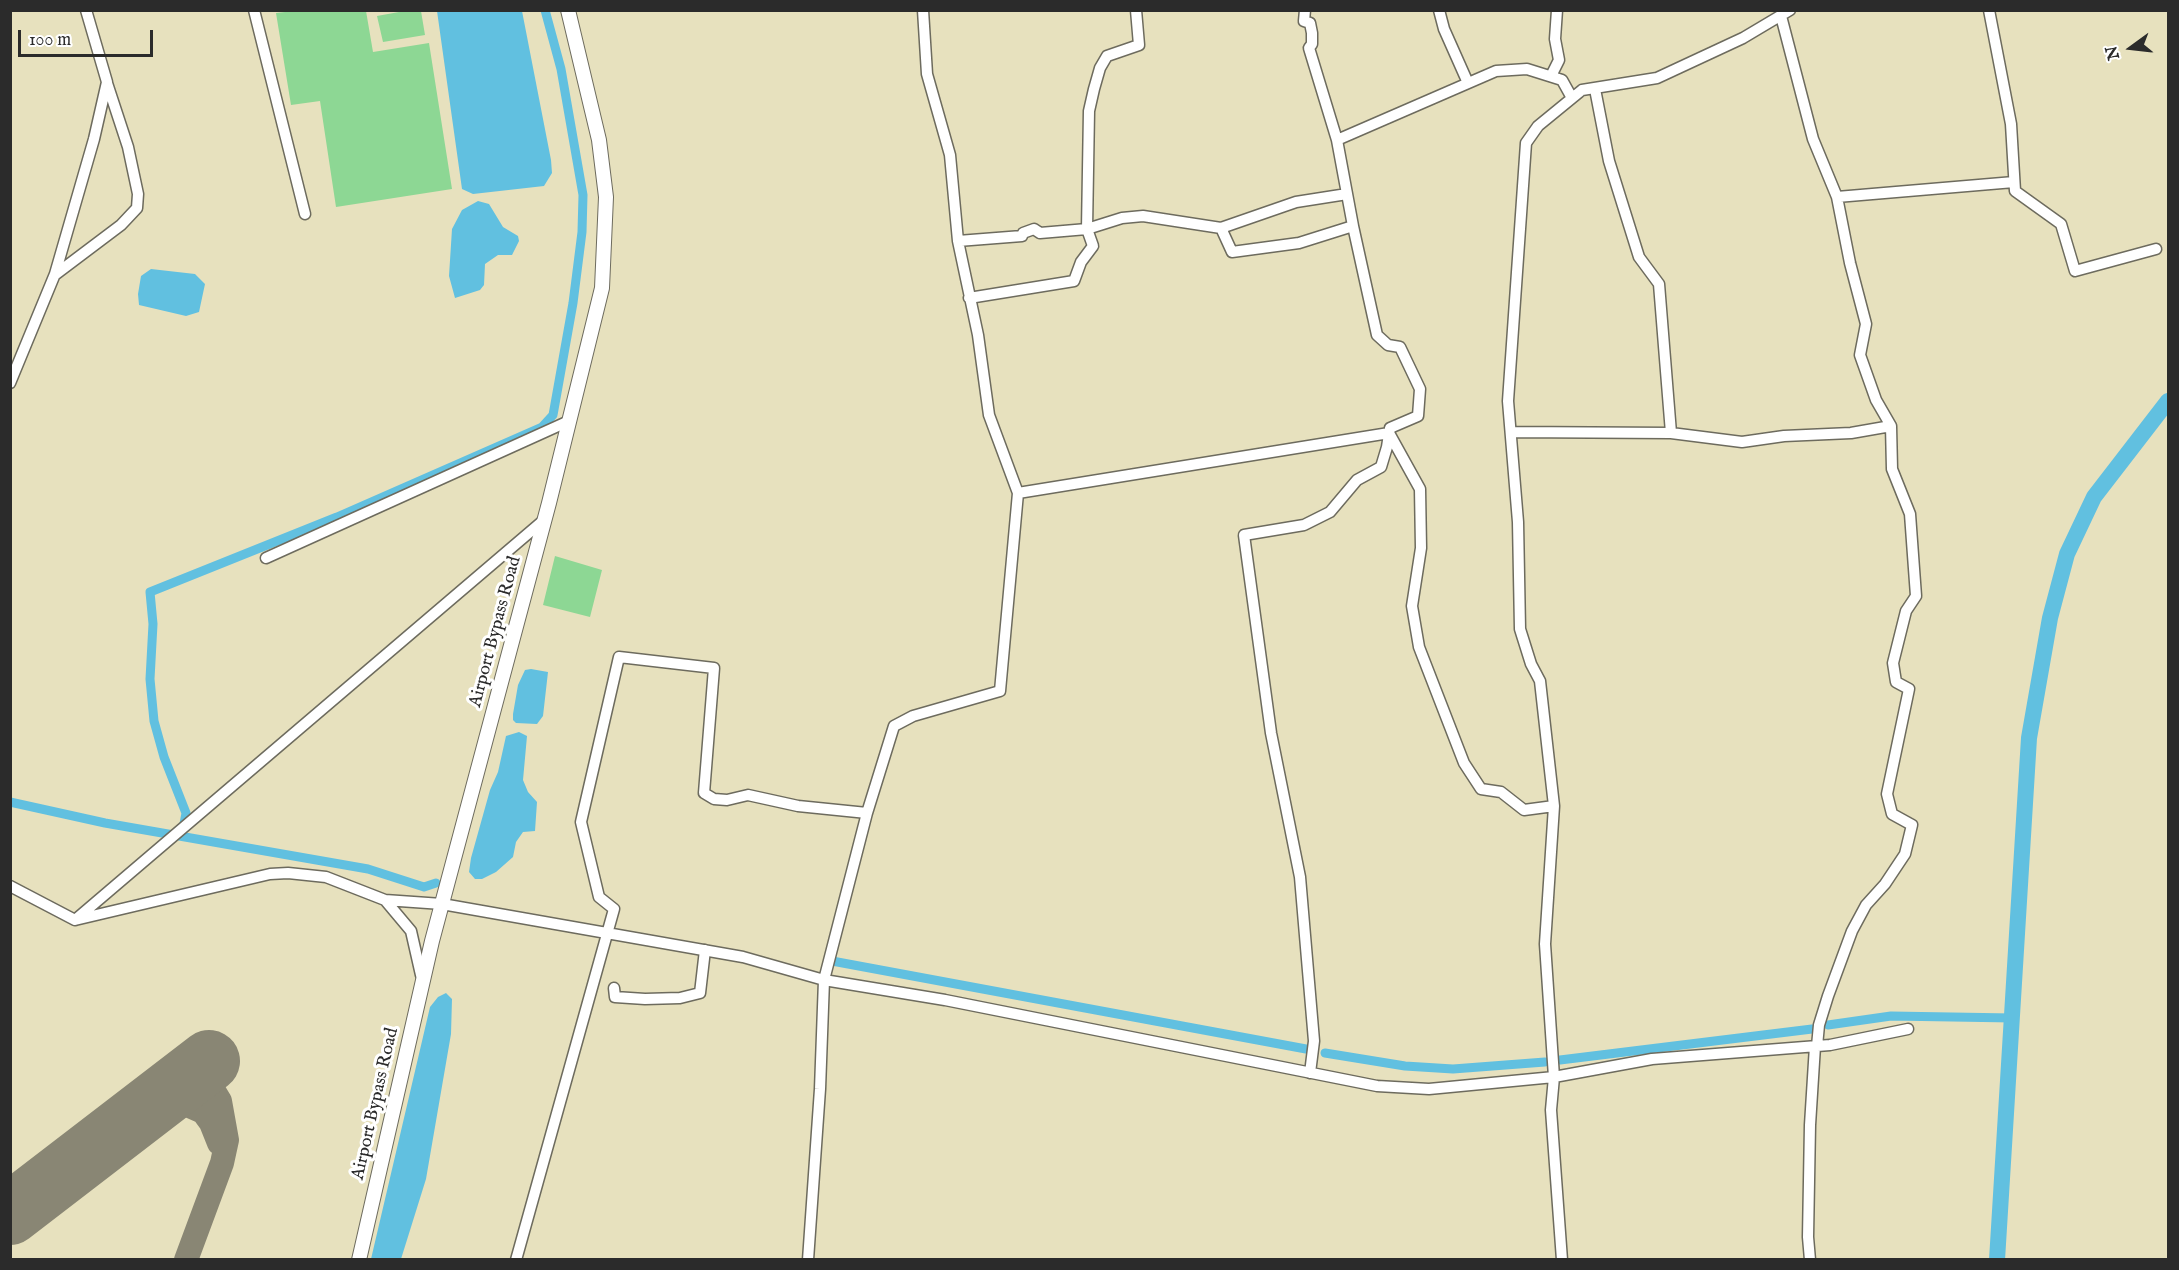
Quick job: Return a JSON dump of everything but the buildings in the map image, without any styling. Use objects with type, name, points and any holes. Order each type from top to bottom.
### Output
[{"type":"street","points":[[55,274],[121,225],[137,208],[138,194],[128,147],[86,10]]},
{"type":"street","points":[[254,10],[305,214]]},
{"type":"street","name":"Airport Bypass Road","points":[[358,1260],[442,903],[544,520],[602,288],[606,197],[599,140],[568,10]]},
{"type":"street","points":[[808,1260],[820,1089],[824,980],[867,813],[894,726],[912,716],[1000,692],[1018,493],[989,415],[978,335],[958,241],[950,155],[927,74],[923,10]]},
{"type":"street","points":[[969,298],[1074,281],[1081,262],[1093,246],[1087,229],[1091,100],[1100,68],[1107,56],[1139,45],[1136,10]]},
{"type":"street","points":[[1305,10],[1304,21],[1310,23],[1312,33],[1312,44],[1309,48],[1337,140],[1377,335],[1388,345],[1400,346],[1420,389],[1418,416],[1390,428],[1381,467],[1357,480],[1330,512],[1304,525],[1244,535],[1271,733],[1300,877],[1314,1041],[1310,1073]]},
{"type":"street","points":[[1439,10],[1444,29],[1468,83]]},
{"type":"street","points":[[1551,76],[1559,60],[1555,39],[1557,10]]},
{"type":"street","points":[[1989,10],[2011,124],[2015,191],[2061,224],[2074,271],[2156,249]]},
{"type":"street","points":[[1562,1260],[1551,1110],[1554,1077],[1545,944],[1554,806],[1540,681],[1531,664],[1520,629],[1518,522],[1508,400],[1526,143],[1538,126],[1582,90],[1657,78],[1743,38],[1786,13],[1813,139],[1837,197],[1850,263],[1866,324],[1860,355],[1876,400],[1891,426],[1892,469],[1910,514],[1916,596],[1906,612],[1893,663],[1896,682],[1909,689],[1887,794],[1892,814],[1912,825],[1905,854],[1866,905],[1852,931],[1819,1025],[1810,1125],[1808,1237],[1810,1260]]},
{"type":"street","points":[[1337,140],[1496,71],[1527,69],[1551,76],[1562,80],[1572,98]]},
{"type":"street","points":[[10,383],[55,274],[94,139],[107,82]]},
{"type":"street","points":[[1594,88],[1609,161],[1639,257],[1659,284],[1671,433]]},
{"type":"street","points":[[1837,197],[2014,182]]},
{"type":"street","points":[[958,241],[1022,236],[1023,233],[1034,229],[1040,233],[1087,229],[1122,218],[1143,216],[1221,228],[1296,202],[1347,194]]},
{"type":"street","points":[[1221,228],[1232,252],[1299,243],[1353,226]]},
{"type":"street","points":[[266,558],[569,422]]},
{"type":"street","points":[[1511,432],[1554,430],[1671,433],[1742,442],[1784,436],[1851,433],[1891,426]]},
{"type":"street","points":[[1389,433],[1420,489],[1421,548],[1412,606],[1419,647],[1464,764],[1481,789],[1501,792],[1524,810],[1554,806]]},
{"type":"street","points":[[1018,493],[1389,433]]},
{"type":"street","points":[[75,920],[544,520]]},
{"type":"street","points":[[516,1260],[614,909],[599,897],[581,822],[619,657],[714,668],[704,793],[714,798],[727,800],[748,795],[798,806],[867,813]]},
{"type":"street","points":[[10,886],[75,920],[164,897],[288,873],[326,877],[385,900],[442,903],[744,957],[824,980],[945,1000],[1377,1086],[1429,1089],[1554,1077],[1652,1059],[1816,1046],[1908,1029]]},
{"type":"street","points":[[385,900],[411,931],[421,966],[421,988]]},
{"type":"street","points":[[614,988],[615,997],[645,999],[680,998],[700,993],[705,950]]},
{"type":"green space","points":[[410,10],[421,11],[425,35],[383,42],[377,16]]},
{"type":"green space","points":[[366,11],[373,52],[429,43],[452,189],[336,207],[320,101],[291,105],[276,13]]},
{"type":"green space","points":[[555,556],[602,570],[590,617],[543,605]]},
{"type":"water","points":[[437,11],[522,11],[551,160],[552,173],[544,186],[473,194],[462,189]]},
{"type":"water","points":[[478,201],[489,204],[503,227],[518,236],[519,241],[512,255],[498,255],[485,264],[484,285],[480,290],[455,298],[449,276],[452,229],[462,210]]},
{"type":"water","points":[[151,269],[195,274],[205,284],[199,312],[186,316],[139,305],[141,276]]},
{"type":"water","points":[[525,670],[548,672],[543,716],[537,724],[516,723],[513,720],[513,714],[518,685]]},
{"type":"water","points":[[519,732],[527,736],[523,780],[528,792],[537,802],[535,831],[523,832],[516,842],[513,857],[496,872],[482,879],[475,879],[469,872],[471,858],[490,790],[498,772],[506,736]]},
{"type":"water","points":[[446,993],[452,999],[451,1034],[426,1179],[401,1259],[371,1259],[430,1007],[438,997]]},
{"type":"waterway","points":[[183,829],[186,813],[164,757],[154,721],[150,679],[153,624],[150,592],[337,517],[542,427],[553,415],[573,303],[582,232],[583,195],[561,69],[545,10]]},
{"type":"waterway","points":[[1997,1260],[2029,738],[2050,618],[2067,554],[2094,497],[2168,401]]},
{"type":"waterway","points":[[10,802],[105,823],[368,869],[424,887],[436,883]]},
{"type":"waterway","points":[[832,961],[1306,1049]]},
{"type":"waterway","points":[[1828,1025],[1891,1016],[2013,1018]]},
{"type":"waterway","points":[[1560,1060],[1812,1029]]},
{"type":"waterway","points":[[1325,1053],[1405,1066],[1453,1069],[1545,1062]]},
{"type":"taxiway","points":[[186,1260],[222,1163],[227,1140],[220,1101],[200,1068]]},
{"type":"taxiway","points":[[150,1107],[167,1102],[185,1104],[203,1112],[211,1123],[219,1143]]},
{"type":"runway","points":[[10,1214],[209,1061]]}]
